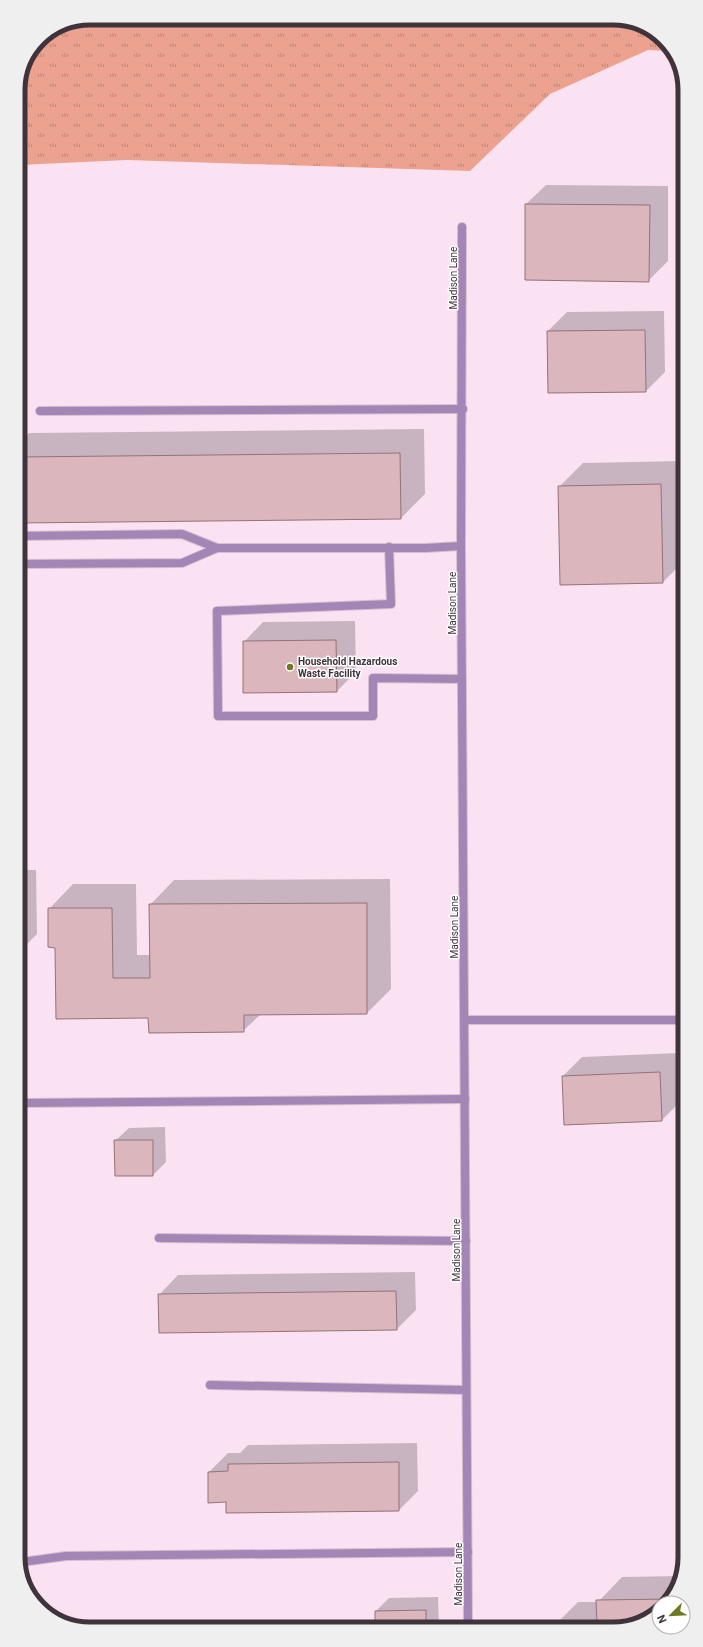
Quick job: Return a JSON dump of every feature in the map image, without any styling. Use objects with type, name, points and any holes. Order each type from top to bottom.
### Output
[{"type":"street","name":"Madison Lane","points":[[462,227],[463,409],[461,546],[468,1622]]},
{"type":"street","points":[[40,412],[463,409]]},
{"type":"street","points":[[25,536],[182,534],[217,548],[389,546],[425,548],[461,546]]},
{"type":"street","points":[[389,546],[391,604],[217,611],[218,716],[373,716],[373,678],[462,679]]},
{"type":"street","points":[[25,564],[182,563],[217,548]]},
{"type":"street","points":[[465,1020],[678,1020]]},
{"type":"street","points":[[25,1103],[465,1099]]},
{"type":"street","points":[[160,1238],[466,1241]]},
{"type":"street","points":[[210,1385],[466,1390]]},
{"type":"street","points":[[25,1562],[66,1556],[468,1552]]},
{"type":"green space","points":[[90,25],[617,25],[638,30],[652,38],[665,51],[648,50],[550,94],[470,171],[127,160],[25,165],[25,86],[27,73],[38,51],[47,41],[65,30],[78,26]]},
{"type":"building","points":[[525,204],[650,205],[649,282],[525,280]]},
{"type":"building","points":[[645,330],[646,392],[548,393],[547,331]]},
{"type":"building","points":[[400,453],[401,519],[25,523],[25,457]]},
{"type":"building","points":[[661,484],[663,583],[560,585],[558,486]]},
{"type":"building","name":"Household Hazardous Waste Facility","points":[[336,640],[337,692],[243,693],[243,641]]},
{"type":"building","points":[[367,903],[367,1014],[244,1015],[244,1032],[149,1033],[148,1018],[56,1019],[55,948],[48,947],[48,908],[112,908],[113,978],[150,978],[149,904]]},
{"type":"building","points":[[660,1072],[662,1121],[564,1125],[562,1076]]},
{"type":"building","points":[[114,1140],[153,1140],[153,1176],[115,1176]]},
{"type":"building","points":[[396,1291],[397,1330],[159,1333],[158,1294]]},
{"type":"building","points":[[399,1462],[399,1511],[226,1513],[226,1502],[208,1503],[208,1472],[228,1471],[228,1464]]},
{"type":"building","points":[[651,1599],[651,1610],[634,1619],[613,1622],[597,1622],[596,1600]]},
{"type":"building","points":[[426,1610],[426,1622],[375,1622],[375,1611]]},
{"type":"place","name":"Household Hazardous Waste Facility","points":[[290,667]]}]
